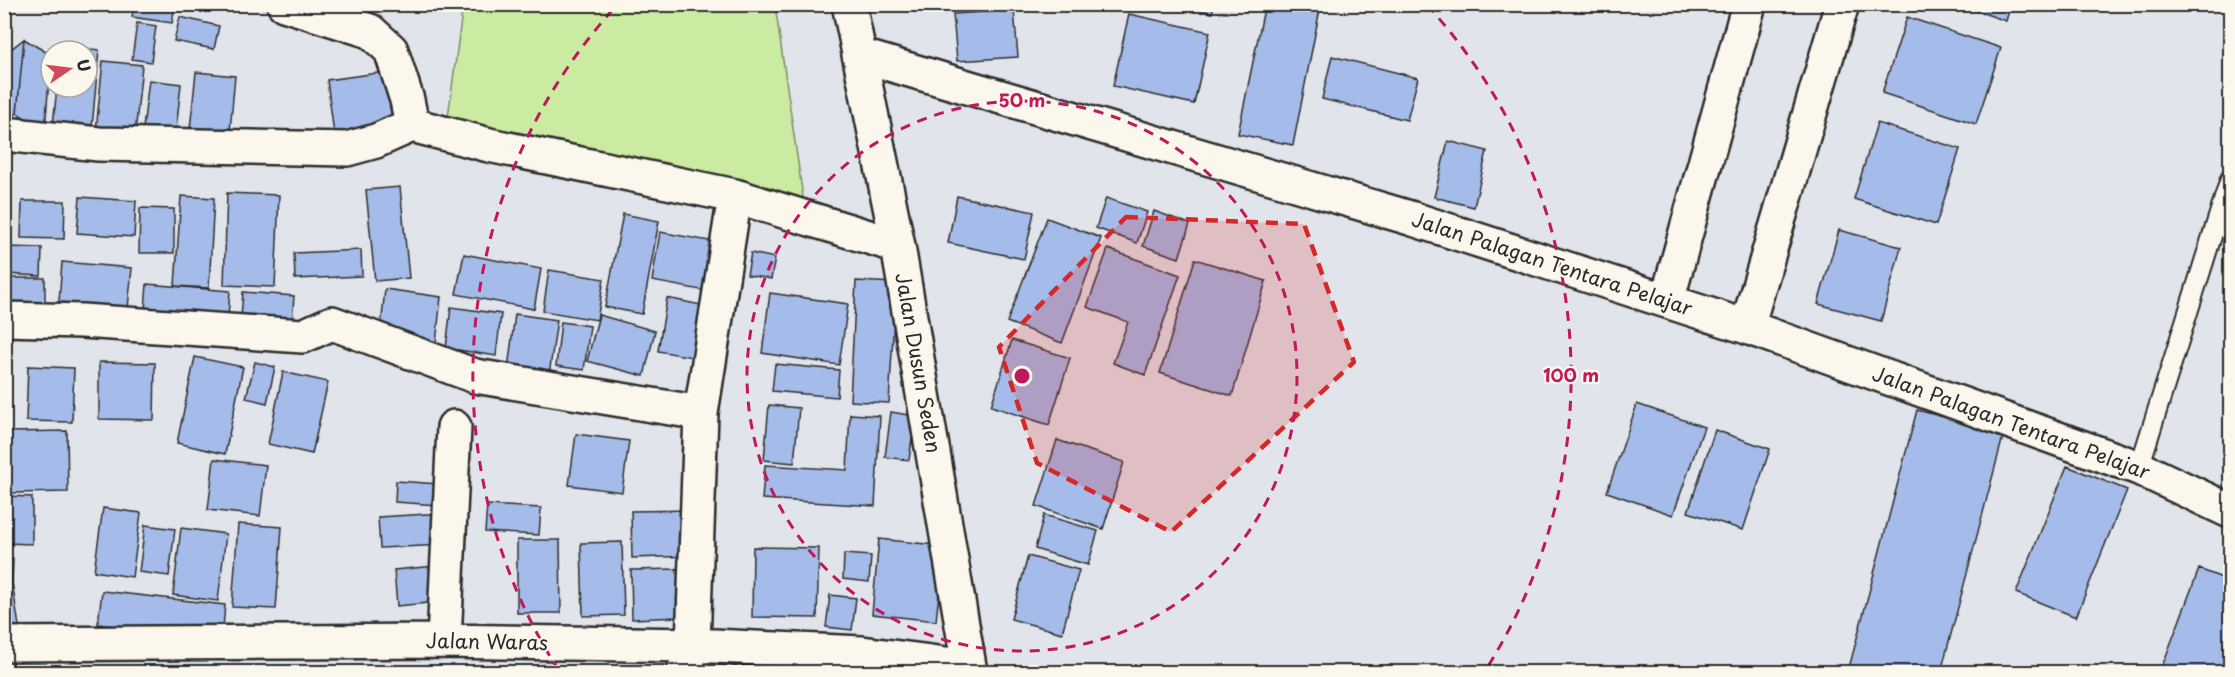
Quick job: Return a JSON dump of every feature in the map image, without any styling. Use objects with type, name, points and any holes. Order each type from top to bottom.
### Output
[{"type":"street","points":[[284,4],[370,31],[392,50],[412,125]]},
{"type":"street","name":"Jalan Dusun Seden","points":[[849,4],[898,246],[970,670]]},
{"type":"street","points":[[1667,301],[1749,4]]},
{"type":"street","points":[[1747,327],[1842,4]]},
{"type":"street","name":"Jalan Palagan Tentara Pelajar","points":[[859,55],[1410,218],[1747,327],[2139,468],[2230,511]]},
{"type":"street","points":[[4,134],[99,144],[346,149],[376,141],[412,125],[489,145],[735,196],[898,246]]},
{"type":"street","points":[[688,659],[701,413],[735,196]]},
{"type":"street","points":[[4,319],[82,321],[303,336],[332,323],[475,376],[701,413]]},
{"type":"street","points":[[444,641],[454,426]]},
{"type":"street","name":"Jalan Waras","points":[[4,644],[444,641],[688,659],[862,653],[970,670]]},
{"type":"lane","points":[[2139,468],[2230,179]]},
{"type":"highlighted area","points":[[1126,217],[1304,224],[1354,362],[1171,532],[1037,463],[999,347]]},
{"type":"green space","points":[[463,5],[775,5],[805,211],[447,125]]},
{"type":"building","points":[[134,4],[175,4],[172,23],[132,17]]},
{"type":"building","points":[[917,4],[963,4],[963,6],[918,11]]},
{"type":"building","points":[[1179,4],[1214,4],[1212,13]]},
{"type":"building","points":[[1265,4],[1321,4],[1293,145],[1238,134]]},
{"type":"building","points":[[1957,4],[2011,4],[2006,21]]},
{"type":"building","points":[[1014,10],[1018,57],[957,61],[953,14]]},
{"type":"building","points":[[1129,14],[1210,32],[1194,104],[1113,86]]},
{"type":"building","points":[[180,17],[219,26],[214,49],[174,41]]},
{"type":"building","points":[[1907,17],[2001,48],[1976,124],[1882,93]]},
{"type":"building","points":[[137,23],[156,26],[151,62],[132,59]]},
{"type":"building","points":[[24,39],[17,113],[4,122],[6,53]]},
{"type":"building","points":[[24,39],[39,48],[39,99],[47,99],[45,130],[17,113]]},
{"type":"building","points":[[1332,56],[1418,78],[1407,120],[1322,99]]},
{"type":"building","points":[[103,61],[142,65],[135,135],[96,131]]},
{"type":"building","points":[[196,72],[235,76],[229,142],[189,139]]},
{"type":"building","points":[[385,72],[393,126],[334,134],[327,80]]},
{"type":"building","points":[[149,80],[181,84],[175,140],[142,136]]},
{"type":"building","points":[[56,99],[95,99],[91,139],[52,135]]},
{"type":"building","points":[[1877,123],[1960,149],[1936,225],[1854,199]]},
{"type":"building","points":[[1448,141],[1487,151],[1474,207],[1434,197]]},
{"type":"building","points":[[400,187],[409,278],[375,281],[366,190]]},
{"type":"building","points":[[227,193],[279,195],[275,287],[224,285]]},
{"type":"building","points":[[181,196],[214,198],[209,288],[175,286]]},
{"type":"building","points":[[957,196],[1034,212],[1024,259],[948,243]]},
{"type":"building","points":[[80,197],[136,201],[134,237],[77,233]]},
{"type":"building","points":[[1106,198],[1147,212],[1137,243],[1096,228]]},
{"type":"building","points":[[22,201],[65,201],[64,239],[21,238]]},
{"type":"building","points":[[140,208],[174,209],[174,253],[139,253]]},
{"type":"building","points":[[1154,211],[1190,224],[1179,258],[1143,246]]},
{"type":"building","points":[[623,214],[659,221],[642,314],[605,307]]},
{"type":"building","points":[[1047,218],[1101,238],[1062,343],[1007,322]]},
{"type":"building","points":[[1839,230],[1901,247],[1881,321],[1818,304]]},
{"type":"building","points":[[660,232],[715,242],[706,291],[652,281]]},
{"type":"building","points":[[6,247],[42,248],[41,276],[5,274]]},
{"type":"building","points":[[1108,249],[1180,275],[1145,375],[1113,363],[1128,322],[1087,307]]},
{"type":"building","points":[[361,250],[362,276],[295,279],[294,253]]},
{"type":"building","points":[[751,253],[775,258],[771,279],[747,275]]},
{"type":"building","points":[[464,254],[541,269],[534,309],[456,294]]},
{"type":"building","points":[[1195,259],[1266,281],[1232,396],[1160,373]]},
{"type":"building","points":[[62,262],[132,268],[128,308],[59,302]]},
{"type":"building","points":[[549,270],[604,279],[597,320],[543,311]]},
{"type":"building","points":[[4,278],[45,278],[45,314],[4,315]]},
{"type":"building","points":[[856,281],[896,283],[889,403],[850,401]]},
{"type":"building","points":[[147,284],[230,291],[227,329],[144,322]]},
{"type":"building","points":[[385,289],[441,297],[436,343],[380,336]]},
{"type":"building","points":[[243,292],[294,296],[291,335],[240,331]]},
{"type":"building","points":[[770,293],[848,304],[839,365],[762,353]]},
{"type":"building","points":[[667,298],[706,306],[697,358],[658,351]]},
{"type":"building","points":[[451,307],[501,314],[496,356],[446,348]]},
{"type":"building","points":[[515,314],[557,320],[549,375],[508,369]]},
{"type":"building","points":[[599,315],[655,331],[644,376],[587,361]]},
{"type":"building","points":[[561,322],[590,326],[584,370],[556,366]]},
{"type":"building","points":[[1012,340],[1070,358],[1049,425],[991,406]]},
{"type":"building","points":[[195,357],[243,367],[225,454],[177,443]]},
{"type":"building","points":[[99,362],[155,363],[154,420],[99,419]]},
{"type":"building","points":[[255,362],[275,367],[267,403],[246,398]]},
{"type":"building","points":[[775,364],[839,370],[837,397],[772,391]]},
{"type":"building","points":[[28,366],[74,368],[72,422],[26,421]]},
{"type":"building","points":[[283,372],[328,382],[312,454],[268,444]]},
{"type":"building","points":[[1637,404],[1704,427],[1673,515],[1607,492]]},
{"type":"building","points":[[769,405],[799,408],[794,463],[764,460]]},
{"type":"building","points":[[1917,410],[2004,433],[1941,672],[1848,672]]},
{"type":"building","points":[[891,412],[915,416],[909,460],[885,457]]},
{"type":"building","points":[[850,414],[880,416],[875,506],[762,499],[765,465],[847,470]]},
{"type":"building","points":[[1715,430],[1770,449],[1743,530],[1688,512]]},
{"type":"building","points":[[67,431],[68,492],[10,493],[9,432]]},
{"type":"building","points":[[576,434],[629,441],[622,492],[569,485]]},
{"type":"building","points":[[1057,440],[1124,462],[1103,529],[1036,506]]},
{"type":"building","points":[[214,459],[266,465],[260,516],[208,510]]},
{"type":"building","points":[[2067,466],[2127,490],[2076,617],[2016,593]]},
{"type":"building","points":[[396,481],[439,484],[438,505],[395,502]]},
{"type":"building","points":[[4,496],[32,497],[32,544],[4,543]]},
{"type":"building","points":[[487,505],[541,508],[539,535],[485,532]]},
{"type":"building","points":[[103,508],[141,513],[132,577],[94,571]]},
{"type":"building","points":[[691,510],[692,556],[632,558],[631,511]]},
{"type":"building","points":[[444,513],[445,545],[380,548],[378,517]]},
{"type":"building","points":[[1044,515],[1098,531],[1088,565],[1035,549]]},
{"type":"building","points":[[238,524],[282,527],[276,609],[232,607]]},
{"type":"building","points":[[145,525],[175,529],[169,576],[139,572]]},
{"type":"building","points":[[181,528],[226,534],[218,601],[173,595]]},
{"type":"building","points":[[879,539],[944,546],[936,621],[872,614]]},
{"type":"building","points":[[517,540],[560,540],[561,613],[517,613]]},
{"type":"building","points":[[622,542],[624,615],[583,616],[581,543]]},
{"type":"building","points":[[753,547],[819,548],[817,618],[752,617]]},
{"type":"building","points":[[844,554],[871,556],[869,582],[843,579]]},
{"type":"building","points":[[1028,556],[1079,570],[1062,633],[1011,619]]},
{"type":"building","points":[[13,559],[12,582],[4,583],[4,560]]},
{"type":"building","points":[[435,566],[438,602],[397,606],[394,570]]},
{"type":"building","points":[[678,569],[679,617],[632,619],[631,570]]},
{"type":"building","points":[[2199,569],[2230,581],[2230,672],[2160,672]]},
{"type":"building","points":[[12,582],[19,626],[4,628],[4,583]]},
{"type":"building","points":[[102,591],[225,605],[222,639],[98,624]]},
{"type":"building","points":[[830,595],[856,598],[852,630],[826,627]]},
{"type":"building","points":[[723,664],[755,671],[721,672]]}]
